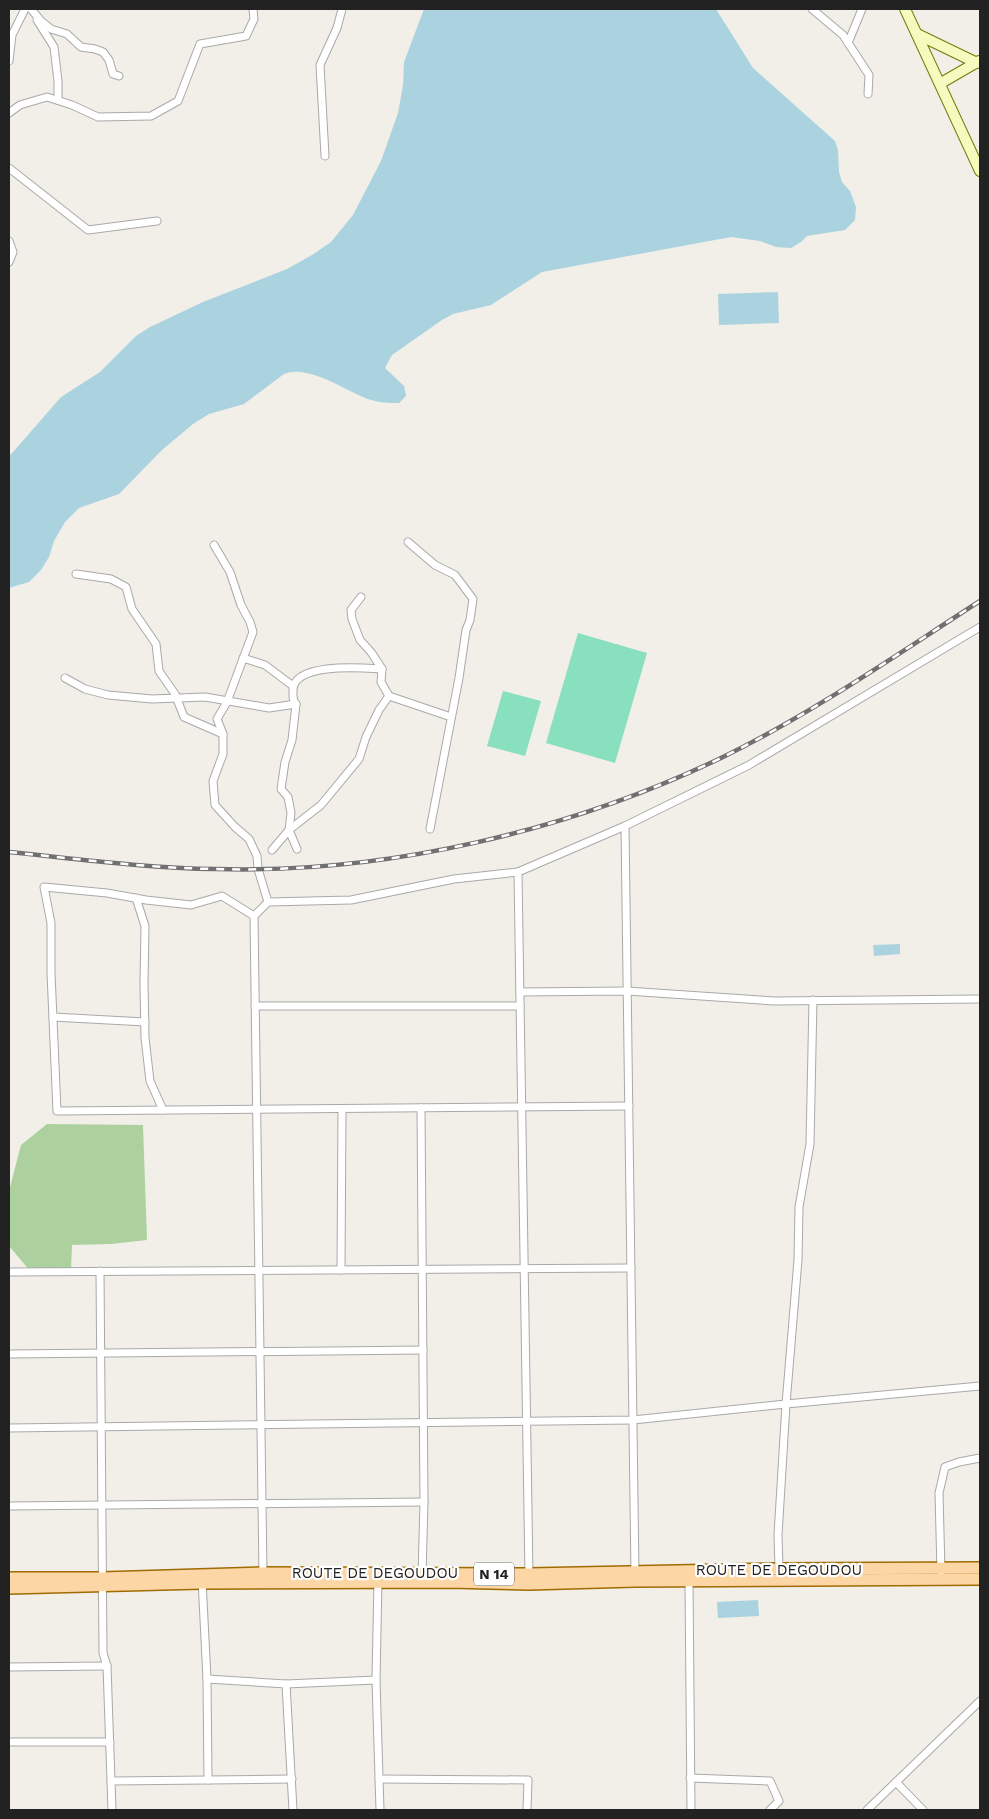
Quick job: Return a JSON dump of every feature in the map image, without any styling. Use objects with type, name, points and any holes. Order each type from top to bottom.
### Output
[{"type":"main road","name":"ROUTE DE DEGOUDOU","points":[[635,1576],[689,1581],[941,1574],[980,1568]]},
{"type":"main road","name":"ROUTE DE DEGOUDOU","points":[[9,1588],[102,1582],[202,1579],[422,1577],[529,1579],[779,1569],[941,1574],[980,1579]]},
{"type":"main road","name":"ROUTE DE DEGOUDOU","points":[[9,1578],[102,1582]]},
{"type":"street","points":[[9,61],[12,35],[25,9]]},
{"type":"street","points":[[31,9],[51,29],[67,34],[81,47],[104,52],[109,60],[113,74],[119,76]]},
{"type":"street","points":[[31,9],[54,47],[58,100]]},
{"type":"street","points":[[9,113],[20,105],[47,97],[98,117],[151,116],[178,101],[200,44],[246,36],[254,19],[253,9]]},
{"type":"street","points":[[324,156],[320,65],[337,28],[342,9]]},
{"type":"street","points":[[812,9],[843,35],[869,75],[868,94]]},
{"type":"street","points":[[848,43],[862,9]]},
{"type":"street","points":[[905,9],[941,83],[980,171]]},
{"type":"street","points":[[917,34],[978,62]]},
{"type":"street","points":[[941,83],[978,62]]},
{"type":"street","points":[[9,168],[88,230],[157,222]]},
{"type":"street","points":[[9,242],[13,252],[9,262]]},
{"type":"street","points":[[408,542],[435,566],[455,575],[473,599],[430,829]]},
{"type":"street","points":[[214,546],[230,572],[241,605],[253,632],[227,702],[218,719],[222,734],[223,754],[213,781],[215,805],[249,839],[257,856],[258,870],[268,902]]},
{"type":"street","points":[[76,574],[111,579],[126,587],[132,609],[156,644],[159,672],[177,699],[184,717],[222,734]]},
{"type":"street","points":[[361,597],[351,610],[352,620],[360,640],[371,652],[382,669],[381,682],[389,696],[451,717]]},
{"type":"street","points":[[263,1578],[254,916],[268,902],[350,900],[454,879],[518,872],[625,826],[749,766],[980,627]]},
{"type":"street","points":[[243,658],[265,665],[293,686]]},
{"type":"street","points":[[297,849],[289,830],[291,813],[288,797],[280,789],[292,740],[296,704],[293,700],[293,686],[301,675],[325,669],[343,667],[382,669]]},
{"type":"street","points":[[65,678],[85,689],[108,695],[152,699],[206,697],[270,708],[296,704]]},
{"type":"street","points":[[272,850],[289,830],[321,805],[359,759],[371,728],[389,696]]},
{"type":"street","points":[[625,826],[635,1576]]},
{"type":"street","points":[[518,872],[529,1579]]},
{"type":"street","points":[[254,916],[222,896],[191,905],[107,893],[44,887],[51,923],[57,1111],[629,1106]]},
{"type":"street","points":[[136,898],[145,926],[145,1022],[150,1081],[163,1110]]},
{"type":"street","points":[[520,992],[627,991],[774,1000],[980,999]]},
{"type":"street","points":[[779,1569],[778,1536],[786,1404],[798,1260],[799,1207],[810,1144],[814,1000]]},
{"type":"street","points":[[256,1006],[520,1006]]},
{"type":"street","points":[[53,1017],[145,1022]]},
{"type":"street","points":[[341,1270],[342,1108]]},
{"type":"street","points":[[421,1108],[424,1423],[422,1577]]},
{"type":"street","points":[[9,1272],[631,1268]]},
{"type":"street","points":[[100,1271],[102,1653],[106,1666],[112,1810]]},
{"type":"street","points":[[9,1354],[423,1350]]},
{"type":"street","points":[[9,1428],[633,1420],[980,1386]]},
{"type":"street","points":[[941,1574],[939,1494],[945,1468],[959,1462],[980,1458]]},
{"type":"street","points":[[9,1506],[424,1502]]},
{"type":"street","points":[[378,1577],[376,1680],[380,1810]]},
{"type":"street","points":[[202,1579],[208,1780]]},
{"type":"street","points":[[689,1581],[690,1810]]},
{"type":"street","points":[[9,1667],[106,1666]]},
{"type":"street","points":[[206,1679],[286,1684],[376,1680]]},
{"type":"street","points":[[286,1684],[293,1810]]},
{"type":"street","points":[[867,1810],[980,1703]]},
{"type":"street","points":[[9,1742],[110,1742]]},
{"type":"street","points":[[379,1778],[528,1780],[527,1810]]},
{"type":"street","points":[[690,1778],[770,1780],[780,1801],[770,1810]]},
{"type":"street","points":[[111,1781],[292,1779]]},
{"type":"street","points":[[896,1782],[923,1810]]},
{"type":"green space","points":[[578,633],[647,653],[615,763],[546,743]]},
{"type":"green space","points":[[503,691],[541,701],[525,756],[487,746]]},
{"type":"green space","points":[[47,1124],[143,1125],[147,1240],[111,1244],[72,1245],[71,1271],[31,1272],[9,1246],[9,1191],[21,1145]]},
{"type":"water","points":[[424,9],[716,9],[753,68],[835,141],[842,182],[850,191],[856,207],[855,220],[845,230],[807,236],[791,248],[776,247],[760,241],[731,237],[542,272],[491,305],[453,314],[442,320],[392,355],[385,368],[404,386],[406,396],[399,403],[372,400],[316,375],[294,372],[284,374],[244,404],[209,414],[193,424],[162,450],[119,494],[79,508],[65,522],[41,570],[29,582],[9,588],[9,456],[61,397],[100,372],[136,336],[150,327],[203,302],[287,269],[331,242],[353,215],[381,161],[398,113],[403,85],[404,62]]},
{"type":"water","points":[[778,292],[779,323],[719,325],[718,294]]},
{"type":"water","points":[[900,944],[900,954],[874,956],[873,945]]},
{"type":"water","points":[[758,1600],[759,1616],[718,1618],[717,1602]]},
{"type":"railway","points":[[9,852],[164,867],[280,869],[345,864],[476,843],[540,826],[603,806],[664,783],[723,757],[822,703],[980,601]]}]
